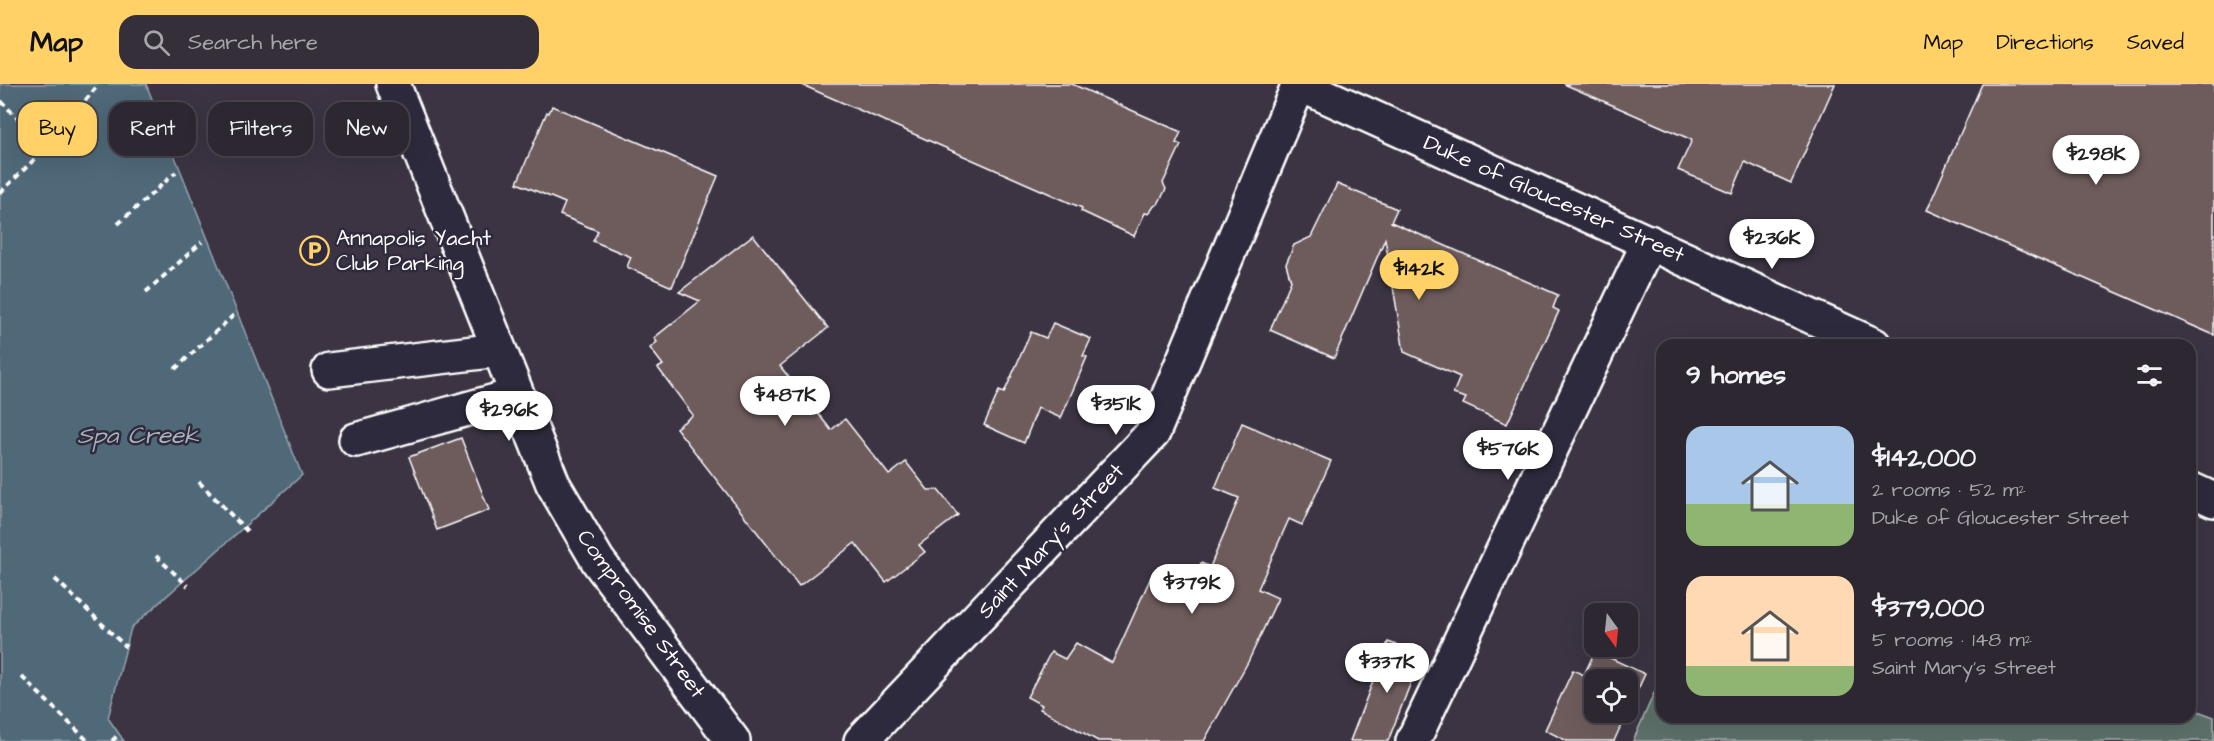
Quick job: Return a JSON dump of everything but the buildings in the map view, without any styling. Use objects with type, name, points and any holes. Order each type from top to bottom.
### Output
[{"type":"main road","name":"Compromise Street","points":[[393,84],[553,484],[598,561],[733,741]]},
{"type":"main road","name":"Duke of Gloucester Street","points":[[1299,84],[1861,339]]},
{"type":"main road","name":"Saint Mary's Street","points":[[861,741],[1153,433],[1299,84]]},
{"type":"main road","points":[[1413,741],[1649,242]]},
{"type":"main road","points":[[329,370],[499,350]]},
{"type":"main road","points":[[356,440],[517,395]]},
{"type":"main road","points":[[2196,492],[2214,500]]},
{"type":"path","points":[[84,102],[99,84]]},
{"type":"path","points":[[2,101],[18,118]]},
{"type":"path","points":[[0,193],[38,156]]},
{"type":"path","points":[[118,224],[176,172]]},
{"type":"path","points":[[146,292],[202,242]]},
{"type":"path","points":[[175,369],[236,314]]},
{"type":"path","points":[[199,482],[248,532]]},
{"type":"path","points":[[156,556],[188,585]]},
{"type":"path","points":[[55,579],[126,647]]},
{"type":"path","points":[[22,677],[88,741]]},
{"type":"path","points":[[112,741],[119,734]]},
{"type":"green space","points":[[1656,689],[1656,723],[2196,723],[2196,710],[2214,717],[2214,741],[1633,741]]},
{"type":"water","name":"Spa Creek","points":[[0,84],[146,84],[153,102],[109,102],[109,156],[175,156],[302,475],[131,628],[108,718],[124,741],[0,741]]},
{"type":"place","name":"Annapolis Yacht Club Parking","points":[[315,251]]}]
